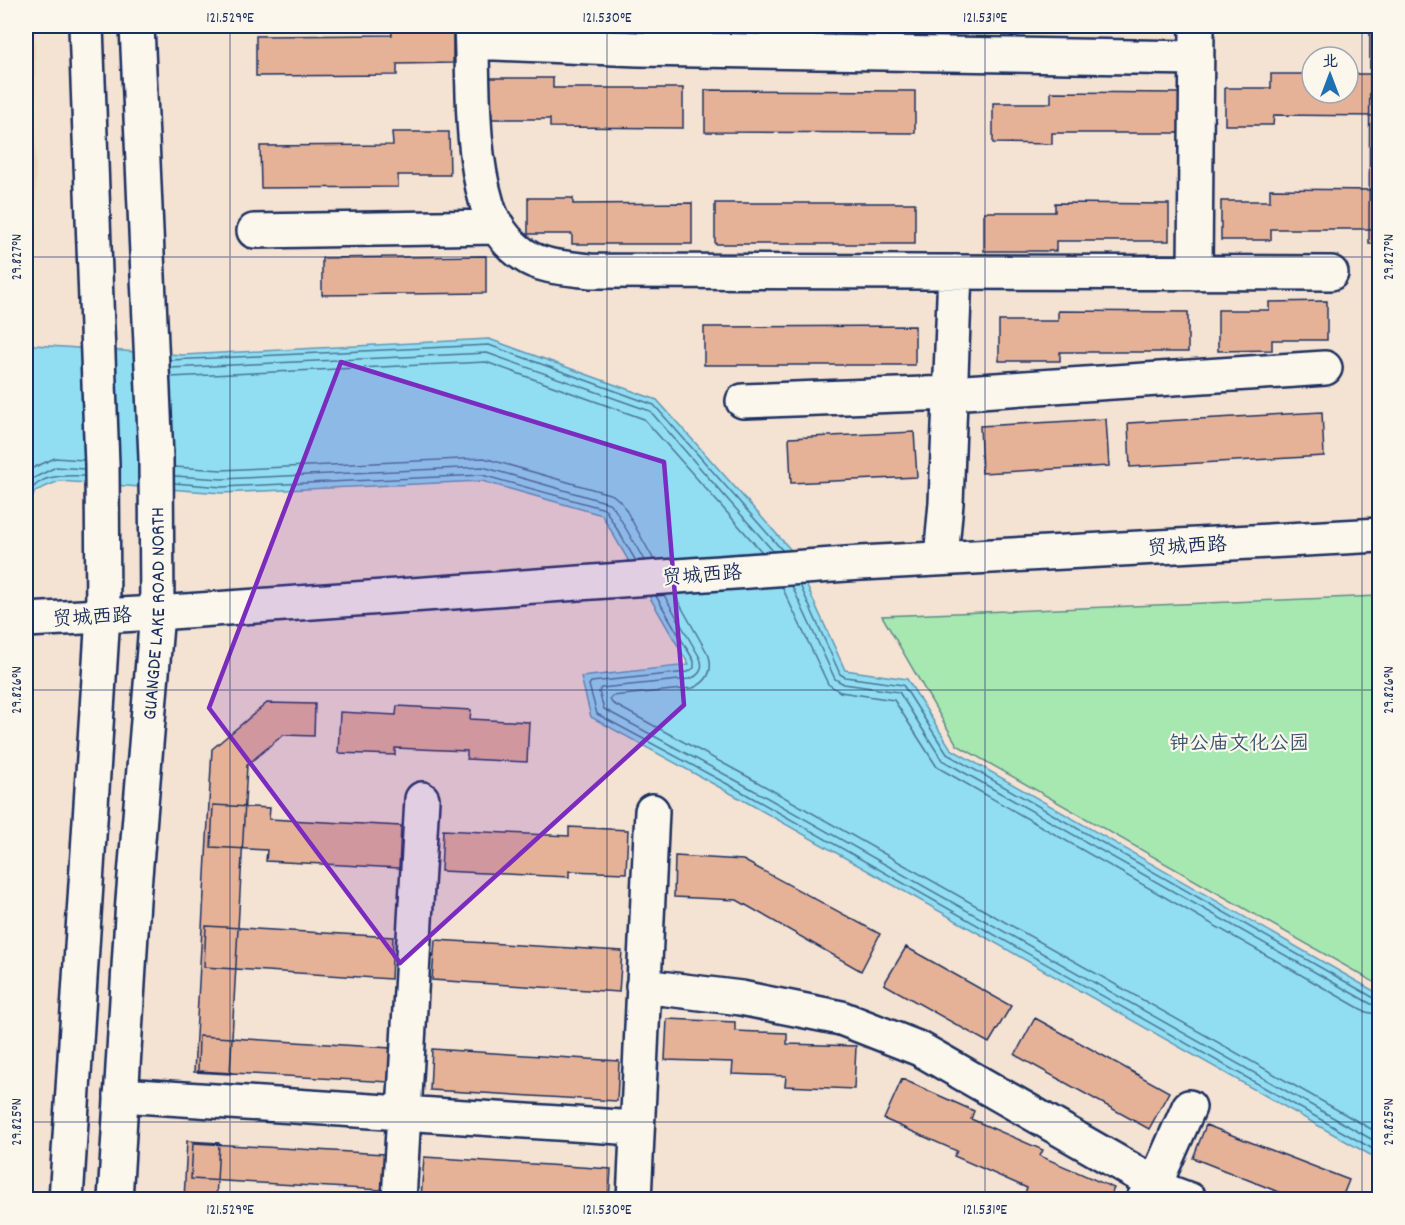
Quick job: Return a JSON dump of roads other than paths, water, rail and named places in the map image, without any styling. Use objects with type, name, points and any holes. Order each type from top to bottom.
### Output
[{"type":"main road","points":[[66,1200],[103,615],[102,465],[86,26]]},
{"type":"main road","name":"GUANGDE LAKE ROAD NORTH","points":[[115,1200],[133,900],[157,613],[156,458],[137,26]]},
{"type":"main road","points":[[1195,273],[1197,26]]},
{"type":"main road","points":[[1197,58],[649,50],[471,34],[477,153],[487,205],[502,235],[524,256],[555,267],[590,271],[1331,273]]},
{"type":"main road","points":[[254,231],[498,227]]},
{"type":"main road","points":[[941,558],[955,272]]},
{"type":"main road","points":[[743,401],[950,393],[1325,368]]},
{"type":"main road","name":"贸城西路","points":[[26,620],[157,613],[861,563],[1380,535]]},
{"type":"main road","points":[[399,1200],[422,799]]},
{"type":"main road","points":[[634,1200],[652,811]]},
{"type":"main road","points":[[643,986],[741,998],[842,1018],[920,1049],[1149,1192],[1190,1200]]},
{"type":"main road","points":[[121,1095],[636,1128]]},
{"type":"main road","points":[[1149,1192],[1190,1107]]},
{"type":"water","points":[[26,336],[34,345],[183,355],[489,339],[657,400],[790,549],[845,670],[907,679],[951,749],[1379,994],[1379,1160],[741,799],[591,717],[581,677],[689,665],[602,515],[482,481],[222,493],[59,481],[35,491],[26,514]]},
{"type":"park label","name":"钟公庙文化公园","points":[[1239,742]]}]
